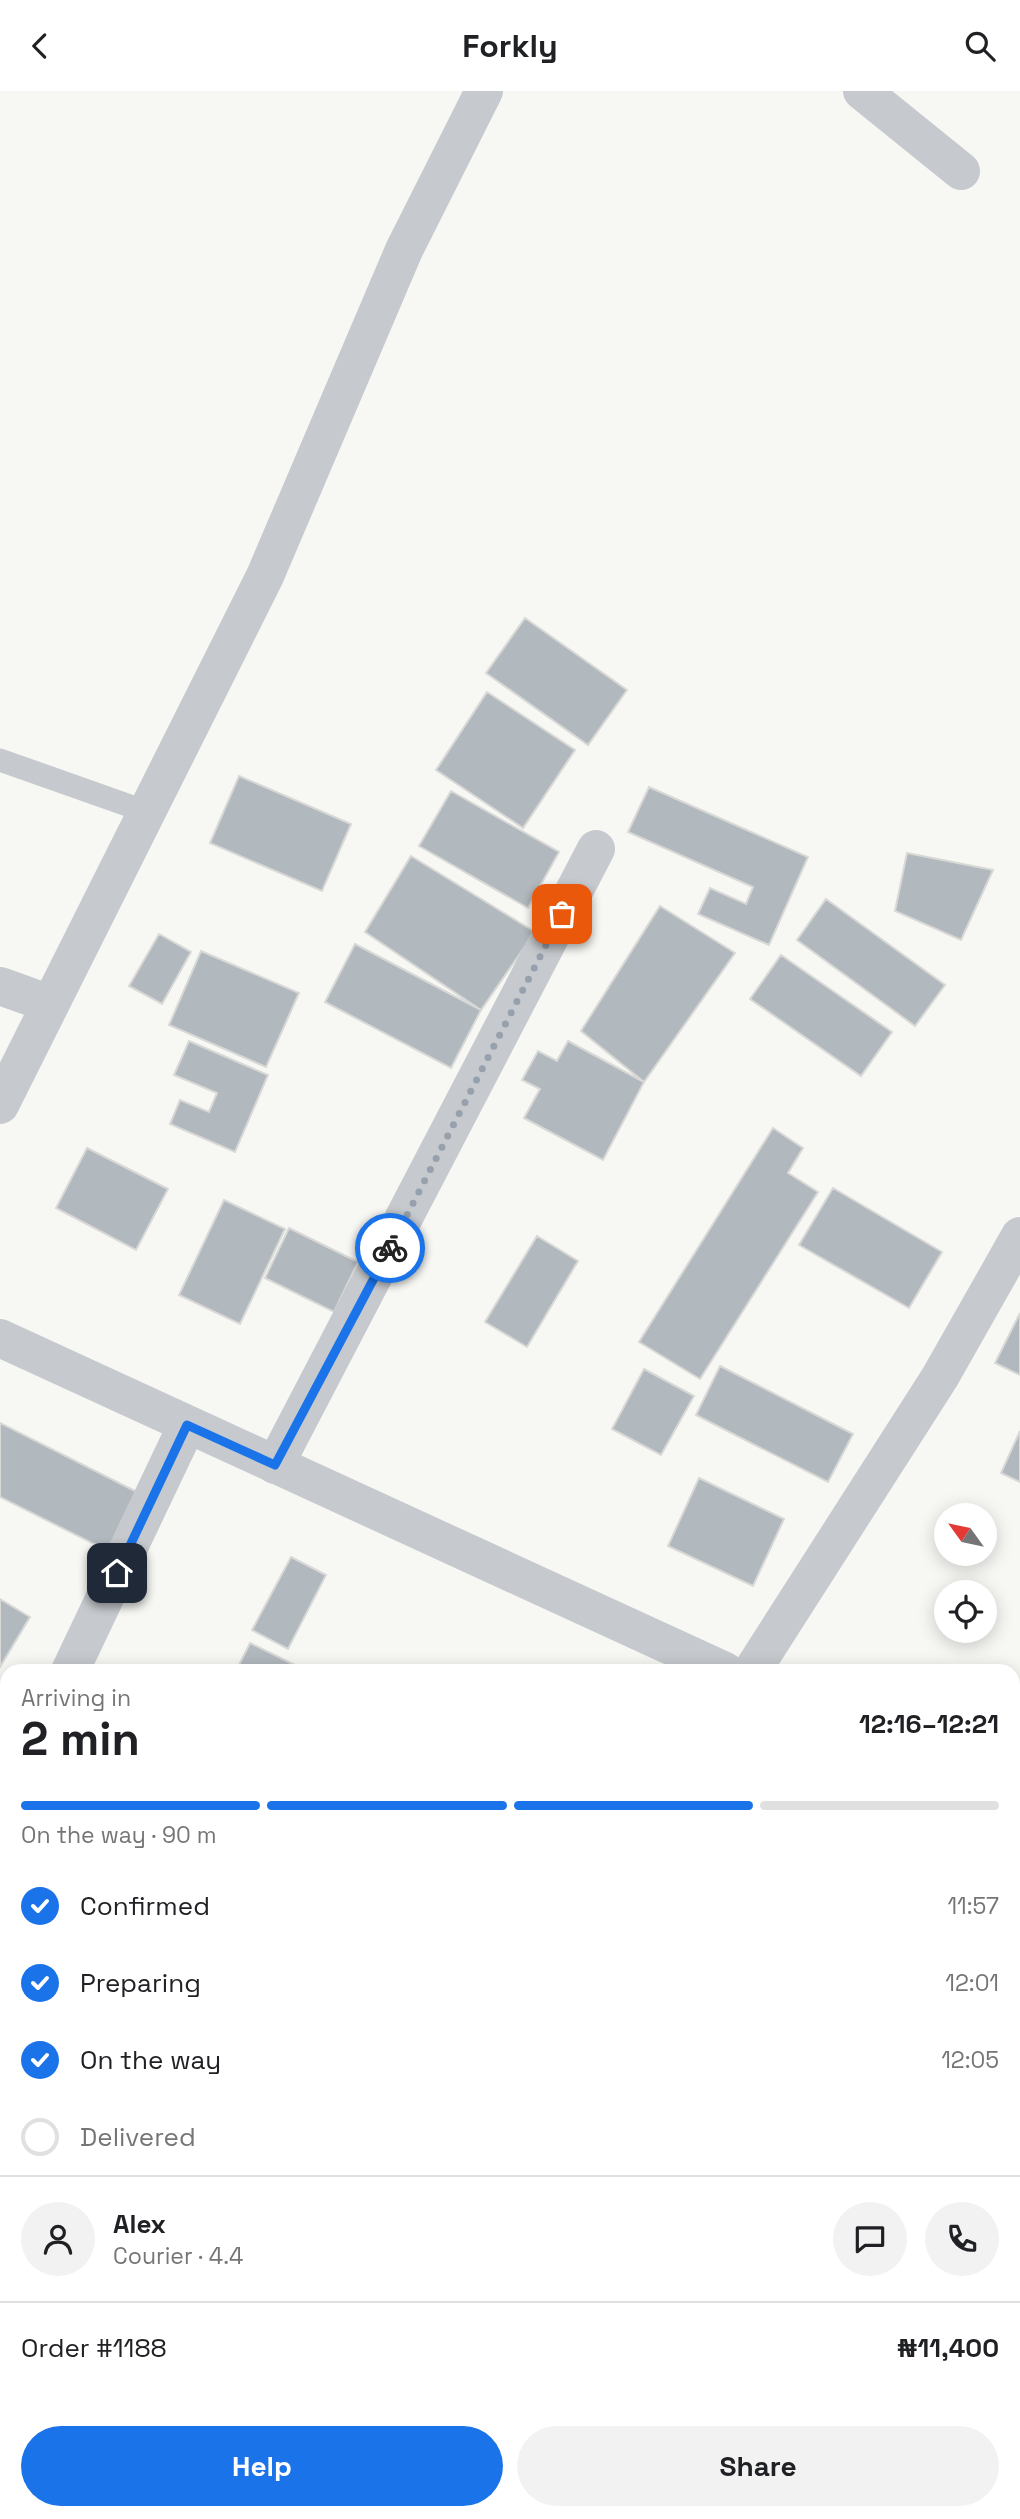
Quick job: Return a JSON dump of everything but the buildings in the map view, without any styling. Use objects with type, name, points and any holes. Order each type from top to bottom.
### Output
[{"type":"street","points":[[0,1105],[265,576],[404,250],[484,91]]},
{"type":"street","points":[[862,91],[961,170]]},
{"type":"street","points":[[275,1465],[596,849]]},
{"type":"street","points":[[0,986],[50,1005]]},
{"type":"street","points":[[756,1664],[940,1377],[1020,1236]]},
{"type":"street","points":[[0,1338],[710,1664]]},
{"type":"street","points":[[73,1664],[187,1425]]},
{"type":"lane","points":[[0,760],[147,812]]},
{"type":"way so far","points":[[390,1248],[562,914]]},
{"type":"route","points":[[117,1573],[187,1425],[275,1465],[390,1248]]}]
